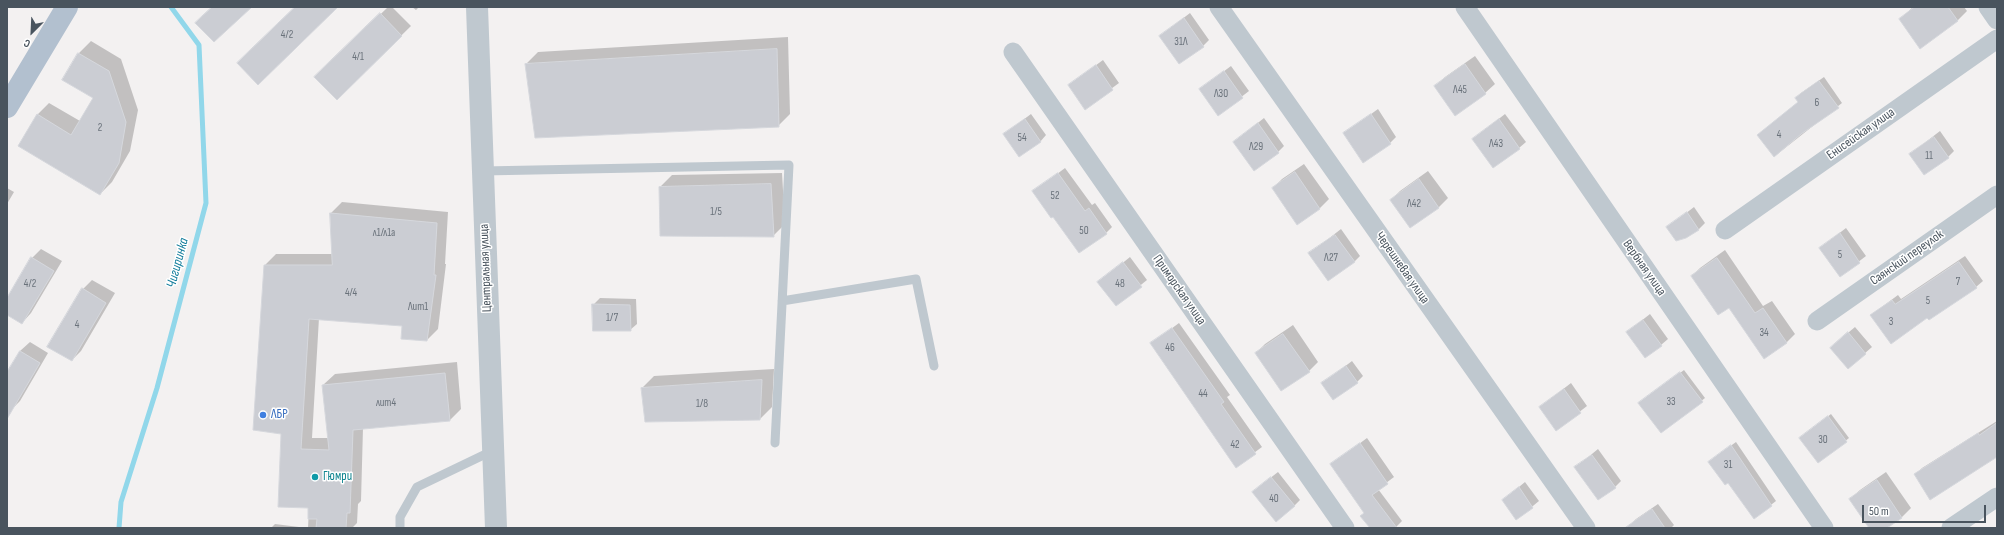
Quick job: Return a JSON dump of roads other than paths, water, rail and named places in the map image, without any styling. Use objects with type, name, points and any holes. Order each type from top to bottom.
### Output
[{"type":"main road","points":[[7,107],[67,7]]},
{"type":"street","name":"Центральная улица","points":[[477,7],[496,528]]},
{"type":"street","name":"Черешневая улица","points":[[1219,7],[1586,528]]},
{"type":"street","name":"Вербная улица","points":[[1465,7],[1824,528]]},
{"type":"street","name":"Енисейская улица","points":[[1725,230],[1997,39]]},
{"type":"street","name":"Приморская улица","points":[[1013,52],[1345,528]]},
{"type":"street","name":"Саянский переулок","points":[[1817,321],[1997,196]]},
{"type":"street","points":[[1951,528],[1997,497]]},
{"type":"lane","points":[[482,171],[789,165],[776,443]]},
{"type":"lane","points":[[782,301],[916,279],[934,366]]},
{"type":"lane","points":[[400,528],[400,517],[417,487],[493,451]]},
{"type":"waterway","name":"Чигиринка","points":[[119,528],[121,502],[157,388],[206,203],[199,45],[171,7]]},
{"type":"place","name":"ЛБР","points":[[263,415]]},
{"type":"place","name":"Гюмри","points":[[315,477]]}]
